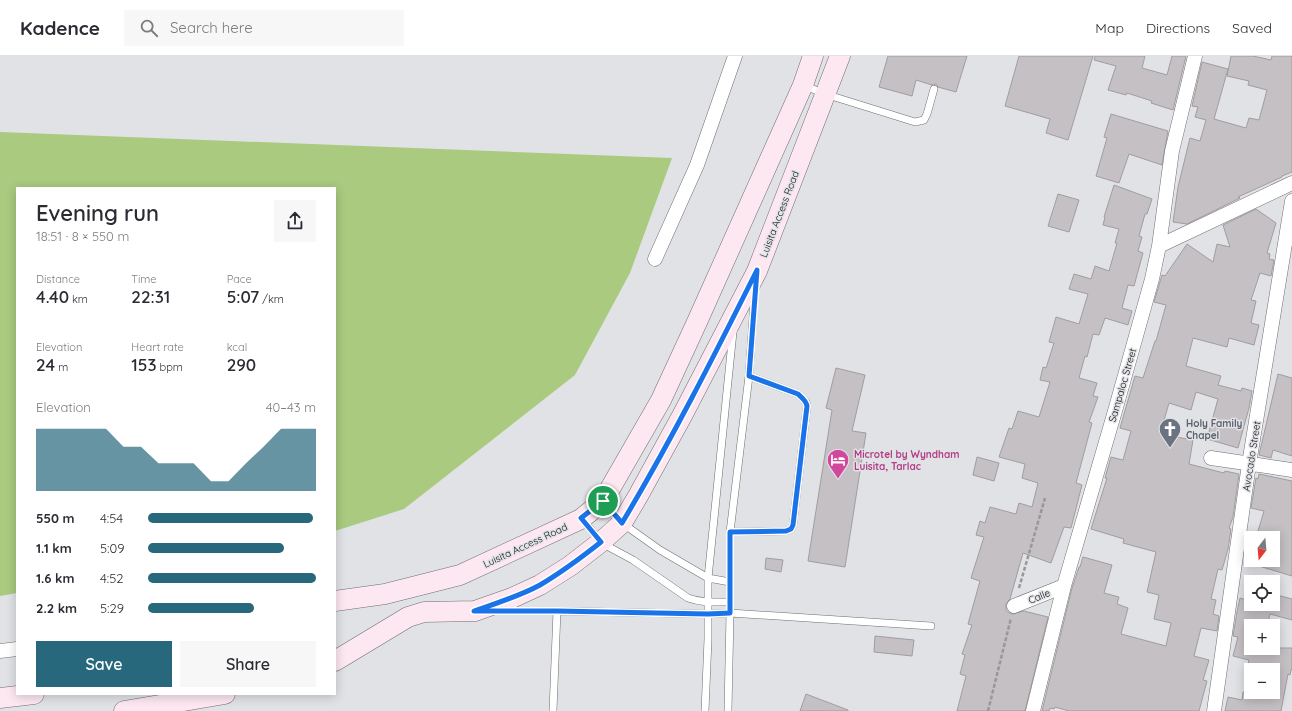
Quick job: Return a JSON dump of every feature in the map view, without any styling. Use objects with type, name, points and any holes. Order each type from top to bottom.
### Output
[{"type":"main road","name":"Luisita Access Road","points":[[336,601],[385,594],[460,575],[581,518],[603,501],[661,400],[803,85],[813,56]]},
{"type":"main road","name":"Luisita Access Road","points":[[336,660],[408,617],[424,612],[474,611],[512,598],[540,585],[570,566],[601,542],[622,523],[679,421],[757,270],[840,56]]},
{"type":"main road","points":[[0,698],[26,695]]},
{"type":"main road","points":[[124,711],[219,695]]},
{"type":"street","points":[[655,259],[697,165],[735,56]]},
{"type":"street","name":"Sampaloc Street","points":[[1033,711],[1064,586],[1152,279],[1159,246],[1172,151],[1196,56]]},
{"type":"street","points":[[1159,246],[1292,183]]},
{"type":"street","name":"Avocado Street","points":[[1214,711],[1249,464],[1292,201]]},
{"type":"street","points":[[1211,458],[1292,470]]},
{"type":"street","name":"Calle","points":[[1014,606],[1064,586]]},
{"type":"street","points":[[0,651],[16,649]]},
{"type":"lane","points":[[803,85],[825,94],[915,122],[924,120],[934,89]]},
{"type":"lane","points":[[728,711],[730,532],[749,376],[757,270]]},
{"type":"lane","points":[[705,711],[708,659],[708,578],[735,314]]},
{"type":"lane","points":[[730,532],[786,531],[791,529],[794,517],[807,406],[806,402],[798,394],[749,376]]},
{"type":"lane","points":[[603,501],[622,523],[660,550],[708,578],[730,582]]},
{"type":"lane","points":[[581,518],[601,542],[633,560],[688,598],[697,601],[730,602]]},
{"type":"lane","points":[[474,611],[730,613],[931,626]]},
{"type":"lane","points":[[553,711],[557,611]]},
{"type":"green space","points":[[0,132],[672,158],[630,273],[575,375],[404,509],[336,531],[336,187],[16,187],[16,593],[0,596]]},
{"type":"building","points":[[888,56],[967,56],[956,92],[938,87],[936,84],[932,85],[916,80],[912,96],[879,87]]},
{"type":"building","points":[[1019,56],[1093,56],[1068,140],[1046,133],[1050,119],[1005,106]]},
{"type":"building","points":[[1095,56],[1145,56],[1142,68],[1167,75],[1172,56],[1186,56],[1173,110],[1127,93],[1126,95],[1108,90],[1116,66],[1094,60]]},
{"type":"building","points":[[1231,56],[1253,56],[1271,60],[1272,56],[1292,56],[1292,172],[1238,197],[1240,198],[1187,224],[1173,222],[1178,187],[1190,138],[1200,141],[1206,120],[1195,117],[1198,107],[1192,106],[1202,62],[1228,69],[1214,119],[1246,128],[1249,118],[1259,120],[1267,90],[1248,85],[1249,81],[1227,76]]},
{"type":"building","points":[[1111,114],[1168,131],[1162,165],[1129,154],[1119,183],[1096,176],[1107,138],[1104,137]]},
{"type":"building","points":[[1114,185],[1152,199],[1147,214],[1145,214],[1139,236],[1142,237],[1138,251],[1143,253],[1134,286],[1128,285],[1122,308],[1132,311],[1128,325],[1105,318],[1099,335],[1093,334],[1087,357],[1085,356],[1079,378],[1097,383],[1093,396],[1098,397],[1089,422],[1092,423],[1076,483],[1082,485],[1071,528],[1064,527],[1051,563],[1023,553],[1010,599],[1006,604],[1006,610],[1012,614],[1024,611],[1048,617],[1025,711],[957,711],[966,676],[960,674],[965,655],[962,654],[972,625],[968,624],[980,581],[971,578],[984,537],[976,535],[980,521],[985,523],[990,507],[1016,514],[1019,503],[1032,507],[1038,483],[1022,478],[1025,464],[999,457],[1009,428],[1012,429],[1018,411],[1039,417],[1050,382],[1040,380],[1043,367],[1046,368],[1054,343],[1049,342],[1056,317],[1079,324],[1088,294],[1069,289],[1074,274],[1091,279],[1095,266],[1109,271],[1117,243],[1115,243],[1119,229],[1103,225]]},
{"type":"building","points":[[1058,194],[1079,200],[1069,232],[1048,226]]},
{"type":"building","points":[[1256,209],[1276,223],[1267,253],[1270,254],[1269,259],[1274,260],[1271,276],[1260,273],[1251,300],[1256,301],[1251,323],[1259,325],[1254,345],[1229,338],[1227,347],[1193,338],[1186,366],[1221,376],[1218,385],[1241,391],[1242,388],[1252,391],[1238,448],[1207,439],[1218,399],[1196,392],[1191,410],[1169,403],[1160,434],[1193,440],[1189,464],[1224,473],[1225,471],[1239,474],[1233,517],[1229,528],[1231,529],[1228,549],[1222,570],[1218,569],[1211,599],[1216,600],[1213,614],[1219,616],[1217,631],[1201,628],[1194,656],[1209,660],[1203,680],[1207,681],[1199,711],[1069,711],[1055,707],[1054,709],[1050,708],[1049,711],[1042,711],[1072,588],[1083,557],[1112,565],[1104,593],[1119,597],[1117,604],[1128,608],[1121,634],[1166,646],[1171,623],[1154,619],[1159,595],[1147,592],[1156,552],[1123,543],[1124,539],[1091,529],[1107,478],[1105,478],[1111,457],[1123,460],[1131,431],[1120,428],[1135,376],[1143,378],[1156,341],[1166,305],[1154,302],[1162,275],[1165,276],[1187,244],[1213,262],[1217,244],[1230,247],[1223,225]]},
{"type":"building","points":[[836,368],[865,375],[852,431],[866,433],[845,567],[808,561],[832,410],[826,408]]},
{"type":"building","points":[[1278,374],[1292,378],[1292,456],[1273,450],[1271,458],[1259,455]]},
{"type":"building","points":[[977,457],[999,463],[994,481],[973,475]]},
{"type":"building","points":[[1259,474],[1292,481],[1292,576],[1262,567],[1280,567],[1280,531],[1258,531],[1264,511],[1251,508],[1256,478],[1258,479]]},
{"type":"building","points":[[766,558],[783,560],[781,572],[765,569]]},
{"type":"building","points":[[1280,596],[1292,599],[1292,620],[1270,614],[1269,619],[1244,619],[1244,655],[1280,655],[1280,648],[1292,648],[1292,670],[1290,675],[1288,674],[1281,711],[1225,711],[1228,697],[1242,700],[1243,692],[1244,699],[1280,699],[1280,663],[1248,663],[1249,660],[1233,656],[1238,637],[1233,636],[1240,598],[1244,599],[1244,611],[1280,611]]},
{"type":"building","points":[[875,636],[914,640],[912,656],[874,652]]},
{"type":"building","points":[[806,694],[848,710],[848,711],[800,711]]},
{"type":"place","name":"Holy Family Chapel","points":[[1170,448]]},
{"type":"place","name":"Microtel by Wyndham Luisita, Tarlac","points":[[838,480]]},
{"type":"route","points":[[757,270],[749,376],[798,394],[804,399],[807,406],[793,525],[791,529],[786,531],[730,532],[730,613],[474,611],[512,598],[540,585],[570,566],[601,542],[581,518],[603,501],[622,523],[683,414],[757,270]]}]
